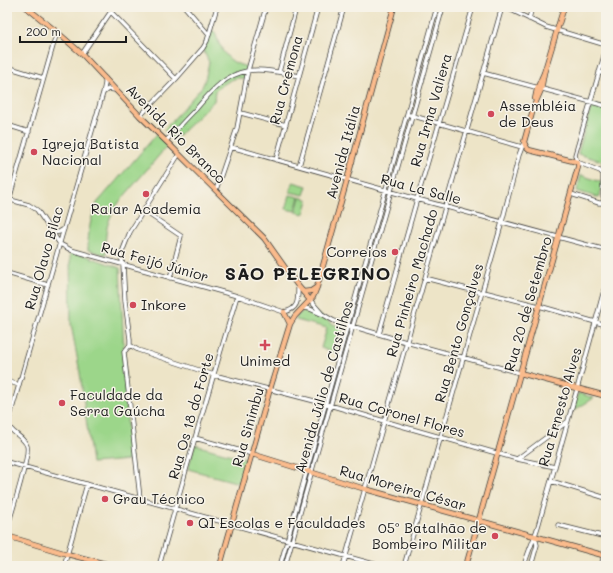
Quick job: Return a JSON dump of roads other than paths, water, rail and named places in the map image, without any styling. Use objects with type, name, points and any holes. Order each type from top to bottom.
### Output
[{"type":"main road","name":"Avenida Rio Branco","points":[[26,7],[82,54],[140,116],[264,238],[298,286],[310,300]]},
{"type":"main road","name":"Avenida Itália","points":[[310,300],[313,297],[317,287],[348,180],[394,7]]},
{"type":"main road","name":"Rua Bento Gonçalves","points":[[523,144],[564,7]]},
{"type":"main road","points":[[523,144],[529,150],[577,162]]},
{"type":"main road","name":"Rua 20 de Setembro","points":[[466,566],[571,194],[578,167],[577,162]]},
{"type":"main road","points":[[303,292],[311,291],[317,287]]},
{"type":"main road","name":"Rua Sinimbu","points":[[220,566],[290,324],[310,300]]},
{"type":"main road","points":[[284,312],[290,324]]},
{"type":"main road","points":[[520,374],[606,396]]},
{"type":"main road","name":"Rua Moreira César","points":[[252,454],[365,489],[605,556]]},
{"type":"main road","points":[[7,536],[114,566]]},
{"type":"street","points":[[82,54],[114,7]]},
{"type":"street","points":[[185,7],[209,33]]},
{"type":"street","points":[[140,116],[176,79],[203,48],[217,7]]},
{"type":"street","points":[[216,190],[235,133],[248,70],[266,7]]},
{"type":"street","name":"Rua Cremona","points":[[276,160],[318,7]]},
{"type":"street","points":[[299,166],[344,7]]},
{"type":"street","name":"Avenida Júlio de Castilhos","points":[[280,566],[284,560],[290,541],[319,438],[362,274],[437,7]]},
{"type":"street","name":"Avenida Júlio de Castilhos","points":[[338,368],[372,260],[442,7]]},
{"type":"street","name":"Rua Irma Valiera","points":[[379,334],[473,7]]},
{"type":"street","points":[[503,7],[540,24],[606,45]]},
{"type":"street","name":"Rua Pinheiro Machado","points":[[343,566],[466,131],[503,7]]},
{"type":"street","points":[[528,19],[532,7]]},
{"type":"street","points":[[111,12],[176,79]]},
{"type":"street","points":[[279,72],[295,12]]},
{"type":"street","points":[[432,25],[437,26]]},
{"type":"street","points":[[7,207],[57,32]]},
{"type":"street","points":[[427,43],[432,44]]},
{"type":"street","name":"Rua 20 de Setembro","points":[[577,162],[575,155],[606,49]]},
{"type":"street","points":[[422,60],[427,62]]},
{"type":"street","points":[[7,67],[43,78]]},
{"type":"street","points":[[166,141],[216,87],[234,74],[248,70],[279,72],[299,76]]},
{"type":"street","points":[[599,72],[606,74]]},
{"type":"street","points":[[483,73],[590,103],[606,106]]},
{"type":"street","points":[[418,76],[423,77]]},
{"type":"street","name":"Rua Olavo Bilac","points":[[24,467],[28,450],[27,446],[21,438],[9,429],[8,423],[103,93],[105,78]]},
{"type":"street","points":[[103,93],[108,89],[116,90]]},
{"type":"street","points":[[413,94],[418,95]]},
{"type":"street","points":[[240,113],[286,125]]},
{"type":"street","points":[[407,115],[466,131],[523,144]]},
{"type":"street","points":[[7,125],[29,132]]},
{"type":"street","points":[[400,138],[405,140]]},
{"type":"street","name":"Rua Bento Gonçalves","points":[[404,566],[523,144]]},
{"type":"street","name":"Rua La Salle","points":[[231,147],[386,191],[606,250]]},
{"type":"street","points":[[519,155],[529,150]]},
{"type":"street","points":[[140,498],[124,352],[130,346],[130,339],[121,256],[130,232],[180,154]]},
{"type":"street","points":[[396,156],[400,158]]},
{"type":"street","points":[[577,162],[602,172],[603,196],[606,209]]},
{"type":"street","points":[[391,174],[395,175]]},
{"type":"street","points":[[571,194],[599,203],[604,203]]},
{"type":"street","points":[[8,200],[34,208],[40,214],[60,244]]},
{"type":"street","points":[[381,209],[385,210]]},
{"type":"street","points":[[144,211],[181,236],[170,278]]},
{"type":"street","points":[[52,233],[59,232],[64,228]]},
{"type":"street","points":[[372,241],[376,243]]},
{"type":"street","name":"Rua Feijó Júnior","points":[[60,244],[72,250],[237,296],[284,312]]},
{"type":"street","points":[[367,258],[372,260]]},
{"type":"street","points":[[7,273],[48,285]]},
{"type":"street","points":[[362,274],[367,275]]},
{"type":"street","points":[[425,278],[539,306],[606,325]]},
{"type":"street","name":"Rua Ernesto Alves","points":[[524,566],[527,554],[535,536],[551,481],[606,282]]},
{"type":"street","points":[[284,312],[290,311],[294,308],[298,299],[298,286]]},
{"type":"street","points":[[358,290],[362,291]]},
{"type":"street","name":"Rua Os 18 do Forte","points":[[159,566],[237,296]]},
{"type":"street","points":[[310,300],[322,314]]},
{"type":"street","points":[[302,308],[310,309],[348,326],[520,374]]},
{"type":"street","name":"Rua Coronel Flores","points":[[130,346],[214,375],[270,389],[497,453],[555,467]]},
{"type":"street","points":[[7,381],[19,385]]},
{"type":"street","points":[[517,458],[567,422]]},
{"type":"street","name":"Rua Moreira César","points":[[195,438],[252,454]]},
{"type":"street","points":[[7,462],[381,566]]},
{"type":"street","points":[[7,528],[24,467]]},
{"type":"street","points":[[551,481],[606,498]]},
{"type":"street","points":[[64,566],[87,484]]},
{"type":"street","points":[[558,525],[606,537]]},
{"type":"street","name":"Rua Ernesto Alves","points":[[531,566],[536,545],[535,536]]},
{"type":"street","points":[[601,566],[606,548]]},
{"type":"street","name":"Avenida Júlio de Castilhos","points":[[284,560],[285,566]]},
{"type":"place","name":"Assembléia de Deus","points":[[491,114]]},
{"type":"place","name":"Igreja Batista Nacional","points":[[34,152]]},
{"type":"place","name":"Raiar Academia","points":[[146,194]]},
{"type":"place","name":"Correios","points":[[395,252]]},
{"type":"place","name":"Inkore","points":[[133,305]]},
{"type":"place","name":"Unimed","points":[[265,345]]},
{"type":"place","name":"Faculdade da Serra Gaúcha","points":[[62,403]]},
{"type":"place","name":"Grau Técnico","points":[[105,499]]},
{"type":"place","name":"QI Escolas e Faculdades","points":[[190,523]]},
{"type":"place","name":"05º Batalhão de Bombeiro Militar","points":[[495,536]]},
{"type":"district","name":"SÃO PELEGRINO","points":[[308,274]]}]
